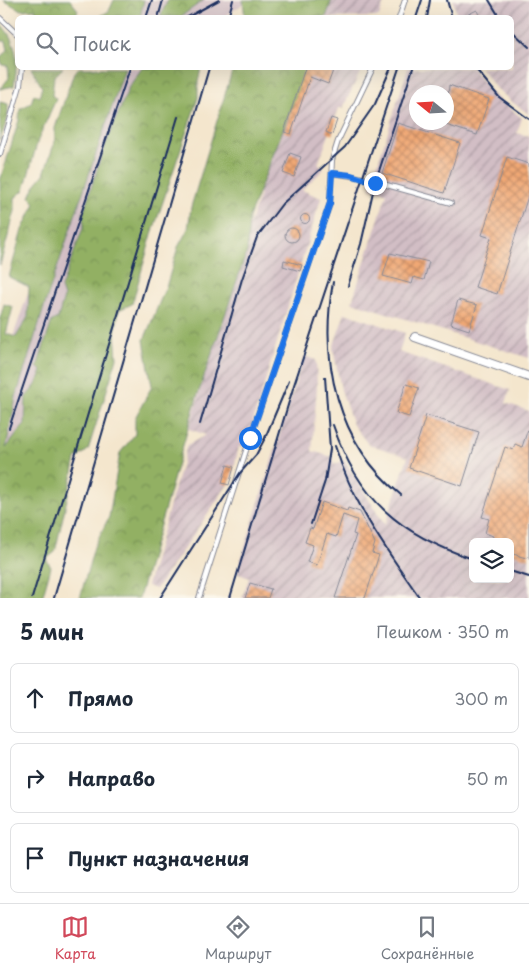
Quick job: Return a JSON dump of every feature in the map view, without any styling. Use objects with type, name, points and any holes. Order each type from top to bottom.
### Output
[{"type":"street","points":[[415,337],[529,377]]},
{"type":"lane","points":[[400,15],[405,0]]},
{"type":"lane","points":[[0,18],[15,31]]},
{"type":"lane","points":[[0,154],[20,86],[22,70]]},
{"type":"lane","points":[[199,598],[250,438],[330,203],[332,173],[338,140],[372,70]]},
{"type":"lane","points":[[332,173],[358,177],[451,203]]},
{"type":"shaded area","points":[[128,0],[249,0],[227,15],[123,15]]},
{"type":"shaded area","points":[[329,0],[385,0],[380,15],[324,15]]},
{"type":"shaded area","points":[[453,0],[529,0],[529,114],[494,86],[482,70],[514,70],[514,15],[457,15]]},
{"type":"shaded area","points":[[105,70],[154,70],[0,501],[0,374]]},
{"type":"shaded area","points":[[301,70],[361,70],[343,108],[339,108],[318,164],[324,169],[302,190],[321,198],[245,447],[239,446],[231,480],[156,589],[147,586],[187,445],[206,435],[189,429],[238,258],[260,194],[258,193]]},
{"type":"shaded area","points":[[407,70],[474,70],[491,93],[522,118],[517,133],[529,136],[529,358],[352,302],[387,193],[370,188]]},
{"type":"shaded area","points":[[345,313],[405,333],[399,352],[510,390],[506,403],[529,411],[529,598],[242,598],[249,578],[237,573],[304,356],[316,360],[317,387],[312,451],[332,457],[334,465],[344,460],[385,525],[408,457],[368,444],[353,425],[341,390],[333,348]]},
{"type":"green space","points":[[3,0],[70,0],[78,10],[76,15],[34,15],[36,9],[21,10]]},
{"type":"green space","points":[[114,0],[144,0],[140,15],[102,15],[109,11]]},
{"type":"green space","points":[[168,0],[204,0],[183,15],[161,15]]},
{"type":"green space","points":[[243,0],[332,0],[327,15],[245,15]]},
{"type":"green space","points":[[0,23],[14,45],[16,70],[14,86],[0,89],[9,78],[8,66],[2,65],[0,57],[8,50],[6,41],[0,41]]},
{"type":"green space","points":[[32,70],[61,70],[54,77],[52,95],[56,99],[38,140],[24,190],[15,198],[15,211],[0,265],[0,181],[19,120],[20,109],[31,103],[34,94],[39,97],[42,87]]},
{"type":"green space","points":[[76,70],[124,70],[47,298],[16,397],[6,448],[25,424],[26,397],[36,385],[42,371],[37,367],[52,321],[58,318],[64,297],[61,288],[84,225],[83,213],[104,148],[129,87],[141,70],[201,70],[198,98],[152,234],[132,304],[119,310],[115,333],[117,358],[88,450],[76,459],[55,552],[46,559],[51,567],[42,598],[0,598],[0,319],[4,304],[13,307],[6,334],[16,337],[28,317],[29,287],[9,277],[22,230],[35,203],[30,197],[35,185],[44,174],[55,141],[55,128],[74,72]]},
{"type":"green space","points":[[232,70],[306,70],[249,217],[247,251],[197,397],[139,598],[80,598],[94,547],[109,517],[120,453],[135,434],[135,418],[152,386],[144,340],[167,284],[178,247],[188,229],[191,207]]},
{"type":"green space","points":[[0,102],[8,104],[8,117],[0,140]]},
{"type":"building","points":[[477,10],[479,15],[466,15]]},
{"type":"building","points":[[304,70],[333,70],[328,84],[310,77],[291,134],[284,132]]},
{"type":"building","points":[[454,87],[489,99],[477,135],[454,128]]},
{"type":"building","points":[[331,118],[337,120],[332,135],[326,132]]},
{"type":"building","points":[[398,123],[409,127],[409,130],[420,130],[460,143],[444,193],[382,173]]},
{"type":"building","points":[[290,153],[301,157],[294,177],[283,173]]},
{"type":"building","points":[[507,157],[529,164],[529,193],[497,294],[475,287],[491,238],[482,235]]},
{"type":"building","points":[[305,214],[310,219],[305,224],[300,219]]},
{"type":"building","points":[[292,228],[297,230],[299,235],[297,240],[292,242],[287,240],[285,235],[287,230]]},
{"type":"building","points":[[390,253],[429,262],[424,280],[414,277],[412,284],[383,276]]},
{"type":"building","points":[[284,260],[302,265],[300,271],[283,266]]},
{"type":"building","points":[[458,300],[477,305],[469,330],[451,324]]},
{"type":"building","points":[[406,384],[419,388],[409,417],[396,413]]},
{"type":"building","points":[[426,415],[479,432],[462,486],[409,468]]},
{"type":"building","points":[[529,429],[529,559],[514,554],[514,538],[492,538],[493,536],[485,533],[489,519],[482,517],[505,447],[513,450],[515,444],[522,447]]},
{"type":"building","points":[[227,465],[234,467],[229,485],[222,483]]},
{"type":"building","points":[[322,502],[347,511],[348,508],[360,512],[375,543],[372,553],[379,555],[365,598],[335,598],[356,535],[353,534],[357,520],[343,515],[336,537],[327,534],[317,565],[307,562],[313,545],[305,542],[310,528],[313,529]]},
{"type":"building","points":[[250,583],[271,589],[268,598],[245,598]]},
{"type":"railway","points":[[147,15],[152,0]]},
{"type":"railway","points":[[159,15],[163,0]]},
{"type":"railway","points":[[192,15],[219,0]]},
{"type":"railway","points":[[229,15],[233,0]]},
{"type":"railway","points":[[417,15],[422,0]]},
{"type":"railway","points":[[428,15],[430,0]]},
{"type":"railway","points":[[447,0],[451,15]]},
{"type":"railway","points":[[489,0],[498,15]]},
{"type":"railway","points":[[514,33],[529,47]]},
{"type":"railway","points":[[9,428],[129,70]]},
{"type":"railway","points":[[54,598],[208,70]]},
{"type":"railway","points":[[200,424],[242,279],[257,237],[282,204],[345,147],[375,104],[390,70]]},
{"type":"railway","points":[[230,598],[294,385],[398,70]]},
{"type":"railway","points":[[348,286],[361,244],[375,183],[412,70]]},
{"type":"railway","points":[[477,70],[499,97],[529,119]]},
{"type":"railway","points":[[32,598],[178,117]]},
{"type":"railway","points":[[333,282],[329,312],[329,341],[331,370],[338,399],[348,426],[361,451],[379,474],[401,495]]},
{"type":"railway","points":[[311,524],[325,481],[330,449],[325,377]]},
{"type":"railway","points":[[160,598],[240,473],[256,455],[289,381]]},
{"type":"railway","points":[[333,425],[343,451],[355,474],[369,494],[385,511],[403,526],[424,538],[469,557]]},
{"type":"railway","points":[[335,446],[361,508],[420,598]]},
{"type":"railway","points":[[514,572],[529,577]]},
{"type":"route","points":[[250,438],[330,203],[332,173],[351,175],[375,183]]}]
